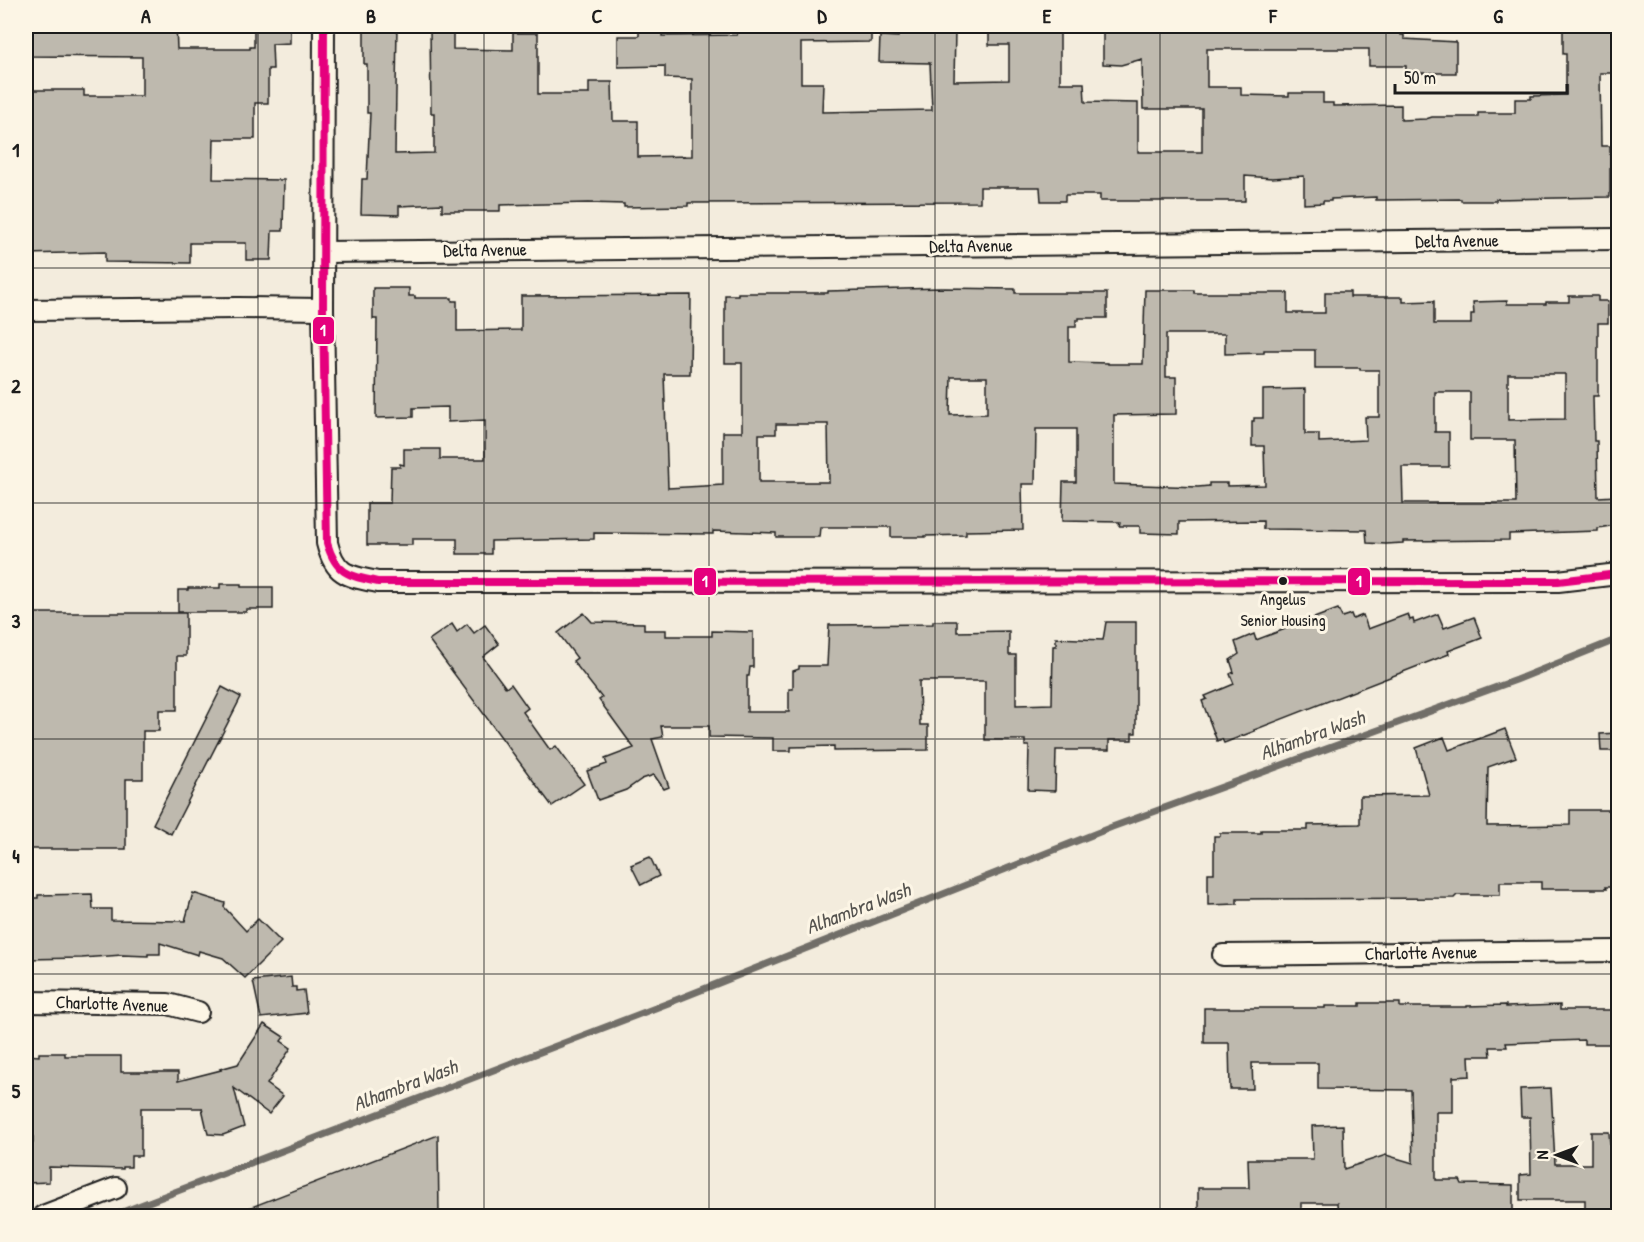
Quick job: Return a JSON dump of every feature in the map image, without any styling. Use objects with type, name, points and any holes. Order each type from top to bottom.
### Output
[{"type":"street","points":[[324,26],[323,309],[327,543],[332,560],[339,570],[353,577],[378,582],[1558,581],[1618,574]]},
{"type":"street","name":"Delta Avenue","points":[[324,252],[1618,239]]},
{"type":"street","points":[[26,310],[323,309]]},
{"type":"street","name":"Charlotte Avenue","points":[[1223,955],[1618,951]]},
{"type":"street","name":"Charlotte Avenue","points":[[26,1002],[168,1004],[198,1012]]},
{"type":"street","points":[[43,1216],[116,1188]]},
{"type":"building","points":[[26,26],[176,26],[177,49],[250,49],[254,47],[254,26],[290,26],[290,43],[272,44],[273,69],[268,69],[268,103],[255,103],[255,139],[214,139],[213,179],[284,180],[283,231],[272,231],[271,260],[246,260],[246,243],[190,243],[190,263],[105,262],[105,252],[26,254],[26,90],[84,90],[84,96],[142,96],[142,57],[26,56]]},
{"type":"building","points":[[364,26],[397,26],[395,154],[434,153],[430,27],[453,27],[453,49],[513,50],[513,33],[538,33],[538,94],[589,94],[589,82],[612,82],[613,121],[638,121],[638,157],[692,156],[692,79],[665,78],[665,66],[618,67],[618,36],[639,36],[639,26],[662,26],[662,36],[737,35],[737,26],[871,26],[871,42],[801,43],[801,83],[823,83],[822,112],[932,110],[930,63],[879,62],[880,36],[898,37],[898,26],[926,26],[926,30],[955,30],[954,81],[1009,80],[1009,45],[989,45],[989,26],[1023,26],[1023,31],[1060,31],[1060,83],[1084,83],[1085,102],[1138,103],[1138,152],[1202,152],[1202,109],[1143,109],[1142,59],[1121,65],[1103,64],[1103,29],[1113,29],[1113,26],[1401,26],[1401,35],[1404,35],[1404,39],[1456,42],[1456,73],[1406,73],[1406,66],[1369,66],[1369,49],[1207,49],[1207,87],[1241,87],[1241,95],[1289,96],[1289,93],[1323,93],[1323,103],[1333,103],[1333,106],[1401,105],[1401,120],[1478,117],[1478,113],[1515,113],[1515,99],[1566,95],[1563,26],[1618,26],[1618,73],[1600,73],[1601,146],[1610,146],[1610,197],[1461,201],[1461,199],[1376,200],[1376,197],[1331,199],[1323,203],[1304,204],[1304,176],[1272,178],[1245,176],[1245,201],[1100,201],[1100,195],[1065,195],[1065,201],[1041,201],[1040,187],[980,187],[980,202],[688,203],[688,206],[624,207],[624,204],[588,203],[500,205],[500,211],[442,211],[442,204],[399,206],[399,215],[361,214],[362,179],[367,179],[370,113],[367,113]]},
{"type":"building","points":[[373,288],[409,288],[409,296],[415,296],[415,298],[452,298],[452,301],[457,301],[457,331],[521,330],[521,296],[691,295],[690,374],[664,374],[668,488],[723,485],[723,432],[742,432],[742,363],[725,363],[725,295],[941,288],[1015,289],[1015,293],[1107,293],[1107,318],[1079,318],[1076,320],[1076,327],[1069,327],[1069,362],[1108,364],[1143,364],[1145,290],[1194,290],[1194,293],[1288,293],[1288,313],[1325,313],[1325,292],[1350,292],[1350,297],[1403,297],[1403,302],[1434,301],[1434,324],[1471,324],[1471,314],[1474,314],[1473,302],[1507,301],[1507,304],[1546,304],[1546,302],[1569,302],[1569,296],[1598,296],[1598,301],[1608,301],[1608,323],[1598,323],[1598,396],[1593,396],[1598,497],[1616,496],[1616,525],[1598,528],[1598,531],[1509,534],[1509,540],[1403,541],[1403,543],[1386,544],[1367,543],[1366,530],[1263,529],[1263,521],[1179,522],[1179,534],[1140,533],[1140,526],[1119,526],[1120,522],[1062,521],[1063,482],[1076,482],[1076,429],[1036,429],[1035,484],[1022,484],[1023,530],[966,531],[966,535],[925,537],[891,537],[891,527],[820,527],[819,537],[776,537],[776,533],[713,531],[713,534],[594,533],[594,539],[491,541],[491,554],[457,554],[457,539],[412,539],[412,545],[367,545],[367,503],[390,503],[391,467],[404,465],[404,449],[440,449],[440,459],[485,459],[485,420],[448,422],[448,407],[413,408],[413,417],[376,418],[377,319],[373,319]],"holes":[[[1166,334],[1225,334],[1225,354],[1264,353],[1264,350],[1315,350],[1315,368],[1379,370],[1379,417],[1365,417],[1366,440],[1319,442],[1319,434],[1305,434],[1305,389],[1263,390],[1263,418],[1254,418],[1252,421],[1252,446],[1264,446],[1265,485],[1227,486],[1227,483],[1209,483],[1209,486],[1198,487],[1114,484],[1114,415],[1176,414],[1176,377],[1166,377]],[[1508,374],[1565,374],[1565,419],[1508,420]],[[951,377],[987,377],[987,414],[950,415]],[[1435,392],[1470,392],[1470,440],[1515,440],[1516,503],[1403,503],[1402,467],[1449,467],[1449,432],[1435,432]],[[776,424],[828,424],[829,482],[759,482],[759,434],[776,434]]]},
{"type":"building","points":[[220,584],[241,584],[241,587],[273,587],[273,609],[246,609],[246,612],[178,612],[178,590],[220,588]]},
{"type":"building","points":[[1338,609],[1342,617],[1351,614],[1353,619],[1363,615],[1368,629],[1408,614],[1414,623],[1438,614],[1444,628],[1474,617],[1482,638],[1448,651],[1449,654],[1255,731],[1224,743],[1222,739],[1217,741],[1202,701],[1207,699],[1205,696],[1234,684],[1230,674],[1234,672],[1230,660],[1239,654],[1235,642],[1254,634],[1256,640]]},
{"type":"building","points":[[26,613],[186,613],[186,656],[177,656],[177,710],[159,710],[159,731],[143,731],[143,779],[126,779],[126,849],[26,849]]},
{"type":"building","points":[[584,613],[592,622],[644,623],[644,630],[666,630],[666,636],[712,636],[712,631],[753,632],[753,667],[750,667],[749,676],[747,676],[747,712],[789,712],[789,689],[793,689],[793,671],[799,669],[799,666],[827,666],[829,625],[933,624],[933,621],[957,621],[957,632],[1009,631],[1009,655],[1016,655],[1016,705],[1052,704],[1053,646],[1056,646],[1056,638],[1103,640],[1106,622],[1136,622],[1136,733],[1132,733],[1132,740],[1109,740],[1109,750],[1056,750],[1055,791],[1028,790],[1029,746],[1025,746],[1025,740],[985,740],[985,681],[919,681],[920,725],[928,725],[928,750],[834,751],[834,746],[791,747],[791,751],[773,751],[773,738],[709,737],[709,726],[661,726],[663,737],[652,739],[669,787],[664,789],[654,775],[642,779],[626,790],[598,800],[587,771],[607,764],[605,759],[634,748],[599,700],[602,698],[573,661],[577,658],[558,633]]},
{"type":"building","points":[[452,624],[457,632],[467,624],[474,633],[485,625],[499,644],[483,657],[506,688],[511,684],[528,708],[523,712],[550,750],[556,746],[584,784],[552,806],[429,640]]},
{"type":"building","points":[[222,687],[241,697],[171,834],[153,824]]},
{"type":"building","points":[[1505,729],[1516,757],[1488,767],[1487,826],[1570,825],[1570,810],[1618,810],[1618,887],[1541,889],[1541,882],[1500,882],[1500,895],[1457,895],[1454,898],[1237,899],[1237,904],[1208,905],[1208,873],[1214,873],[1214,836],[1220,836],[1220,833],[1261,833],[1261,830],[1308,830],[1308,825],[1360,824],[1360,796],[1429,795],[1416,748],[1444,737],[1449,750]]},
{"type":"building","points":[[1618,733],[1618,751],[1601,751],[1600,734]]},
{"type":"building","points":[[650,857],[659,876],[641,885],[631,865]]},
{"type":"building","points":[[193,893],[225,903],[224,907],[246,931],[258,919],[281,942],[245,978],[223,958],[199,951],[198,955],[160,943],[160,954],[148,954],[148,956],[26,959],[26,901],[28,898],[38,898],[38,895],[92,894],[93,909],[111,909],[111,920],[185,921]]},
{"type":"building","points":[[291,977],[292,987],[296,987],[296,991],[304,990],[307,1013],[261,1018],[253,981]]},
{"type":"building","points":[[1360,1003],[1400,1003],[1400,1007],[1560,1005],[1560,1010],[1618,1010],[1618,1044],[1584,1044],[1584,1040],[1506,1043],[1507,1047],[1490,1047],[1491,1056],[1469,1056],[1470,1076],[1453,1077],[1453,1112],[1436,1112],[1436,1180],[1460,1180],[1462,1184],[1513,1185],[1513,1216],[1338,1216],[1337,1203],[1301,1203],[1301,1216],[1198,1216],[1198,1188],[1249,1188],[1248,1159],[1313,1159],[1312,1126],[1343,1125],[1344,1169],[1386,1155],[1413,1163],[1411,1090],[1318,1089],[1318,1063],[1252,1063],[1253,1089],[1230,1089],[1229,1043],[1204,1043],[1204,1008],[1325,1008],[1325,1006],[1360,1006]]},
{"type":"building","points":[[264,1024],[284,1037],[281,1041],[291,1048],[267,1084],[283,1096],[269,1114],[234,1088],[244,1127],[223,1135],[208,1134],[202,1108],[141,1108],[141,1156],[131,1156],[131,1167],[123,1167],[123,1169],[49,1167],[49,1182],[26,1183],[26,1143],[33,1143],[33,1108],[26,1108],[27,1055],[65,1053],[65,1056],[121,1056],[121,1072],[178,1072],[178,1081],[238,1064]]},
{"type":"building","points":[[1551,1088],[1555,1164],[1591,1164],[1591,1132],[1609,1132],[1610,1145],[1618,1146],[1618,1216],[1585,1216],[1585,1200],[1520,1200],[1520,1175],[1531,1174],[1530,1117],[1521,1117],[1520,1089]]},
{"type":"building","points":[[438,1135],[439,1216],[231,1215]]},
{"type":"waterway","name":"Alhambra Wash","points":[[112,1216],[671,1002],[1112,827],[1516,680],[1618,639]]},
{"type":"transit line","name":"1","points":[[324,26],[323,309],[327,543],[339,567],[351,575],[378,582],[1558,581],[1618,574]]},
{"type":"place","name":"Angelus Senior Housing","points":[[1283,581]]}]
